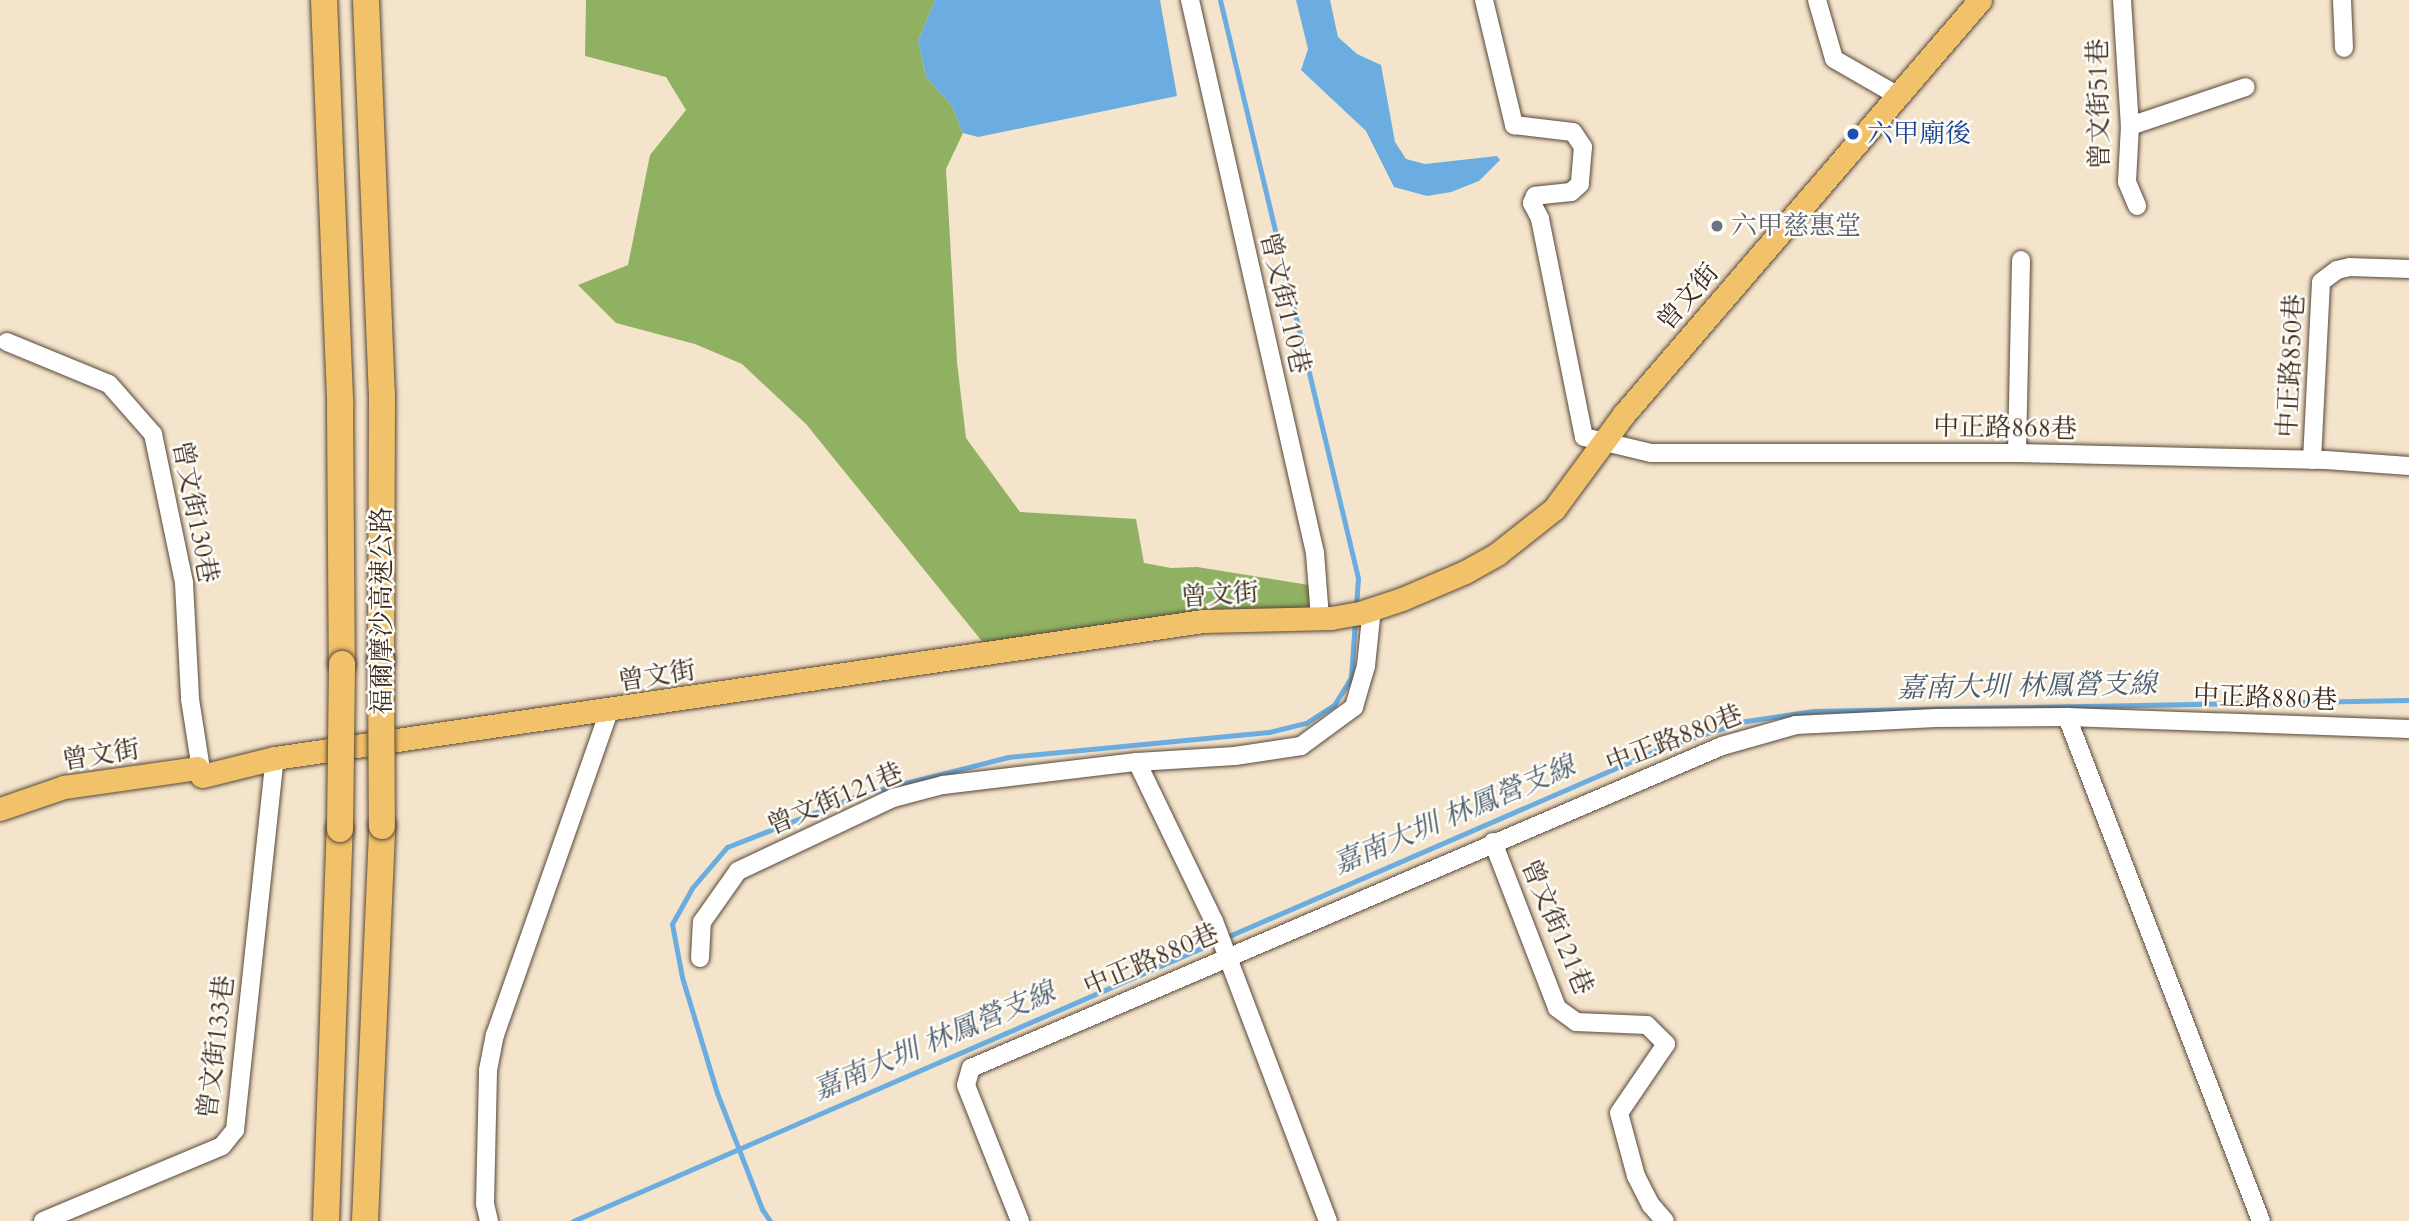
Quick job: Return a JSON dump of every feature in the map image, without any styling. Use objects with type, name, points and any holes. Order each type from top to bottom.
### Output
[{"type":"highway","name":"福爾摩沙高速公路","points":[[324,0],[340,407],[342,664],[330,1181],[326,1221]]},
{"type":"highway","name":"福爾摩沙高速公路","points":[[366,0],[382,393],[382,826],[366,1221]]},
{"type":"main road","name":"曾文街","points":[[0,809],[64,787],[197,768],[202,776],[275,758],[609,711],[1203,621],[1326,618],[1372,608],[1430,587],[1497,554],[1554,509],[1601,443],[1900,97],[1980,0]]},
{"type":"street","name":"曾文街110巷","points":[[1190,0],[1315,554],[1326,618]]},
{"type":"street","points":[[1484,0],[1514,125],[1573,132],[1583,147],[1580,184],[1571,192],[1535,196],[1532,203],[1540,219],[1584,437],[1601,443]]},
{"type":"street","points":[[1816,0],[1834,59],[1900,97]]},
{"type":"street","name":"曾文街51巷","points":[[2122,0],[2130,126],[2127,182],[2137,206]]},
{"type":"street","points":[[2342,0],[2344,48]]},
{"type":"street","points":[[2130,126],[2246,87]]},
{"type":"street","points":[[2017,453],[2021,260]]},
{"type":"street","name":"中正路850巷","points":[[2312,460],[2321,282],[2337,270],[2350,267],[2409,269]]},
{"type":"street","name":"曾文街130巷","points":[[7,342],[109,384],[153,434],[184,583],[190,699],[202,776]]},
{"type":"street","name":"中正路868巷","points":[[1601,443],[1651,453],[2017,453],[2312,460],[2409,466]]},
{"type":"street","name":"曾文街121巷","points":[[700,958],[702,922],[738,871],[893,798],[943,785],[1137,762],[1235,756],[1301,746],[1354,707],[1366,666],[1372,608]]},
{"type":"street","points":[[489,1221],[485,1204],[488,1070],[495,1035],[609,711]]},
{"type":"street","points":[[2067,717],[2261,1221]]},
{"type":"street","name":"中正路880巷","points":[[1020,1221],[966,1086],[971,1068],[1226,951],[1722,746],[1796,725],[1936,718],[2067,717],[2409,729]]},
{"type":"street","name":"曾文街133巷","points":[[44,1221],[222,1146],[235,1130],[275,758]]},
{"type":"street","points":[[1137,762],[1214,921],[1328,1221]]},
{"type":"street","name":"曾文街121巷","points":[[1493,842],[1558,1008],[1576,1022],[1647,1025],[1665,1044],[1619,1113],[1636,1176],[1651,1205],[1665,1221]]},
{"type":"green space","points":[[586,0],[935,0],[918,41],[926,77],[952,106],[963,133],[946,169],[957,362],[966,438],[1020,512],[1136,519],[1144,563],[1171,568],[1197,567],[1309,585],[1314,623],[1201,633],[998,661],[806,424],[742,364],[695,344],[616,323],[578,285],[628,265],[650,155],[686,110],[666,77],[585,56]]},
{"type":"water","points":[[935,0],[1160,0],[1177,96],[978,137],[963,133],[952,106],[926,77],[918,41]]},
{"type":"water","points":[[1296,0],[1330,0],[1338,37],[1357,54],[1381,65],[1395,142],[1406,159],[1425,164],[1497,156],[1500,160],[1479,181],[1451,192],[1427,196],[1394,187],[1366,131],[1301,70],[1308,49]]},
{"type":"waterway","points":[[1220,0],[1358,578],[1356,607]]},
{"type":"waterway","points":[[770,1221],[762,1209],[717,1093],[682,977],[672,924],[692,888],[727,847],[862,794],[1008,757],[1269,732],[1306,723],[1334,705],[1351,678],[1355,620]]},
{"type":"waterway","name":"嘉南大圳 林鳳營支線","points":[[573,1221],[1669,745],[1746,721],[1813,711],[2409,700]]},
{"type":"place","name":"六甲廟後","points":[[1853,134]]},
{"type":"place","name":"六甲慈惠堂","points":[[1717,226]]}]
